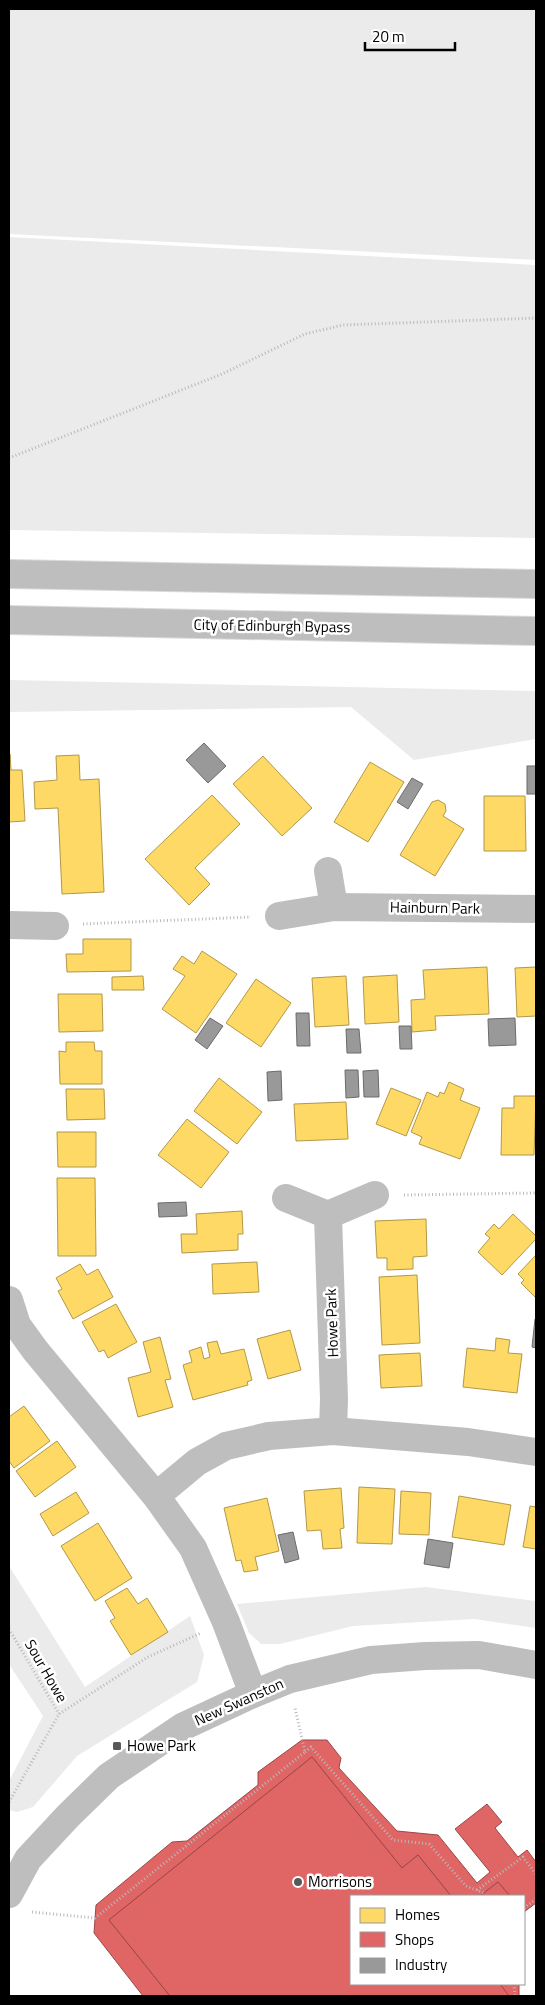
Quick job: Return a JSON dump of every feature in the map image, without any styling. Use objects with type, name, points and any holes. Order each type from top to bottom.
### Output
[{"type":"main road","points":[[9,574],[536,584]]},
{"type":"main road","name":"City of Edinburgh Bypass","points":[[9,620],[536,631]]},
{"type":"main road","points":[[328,871],[334,907]]},
{"type":"main road","name":"Hainburn Park","points":[[279,916],[334,907],[536,909]]},
{"type":"main road","points":[[9,926],[55,926]]},
{"type":"main road","points":[[286,1198],[328,1215],[375,1196]]},
{"type":"main road","name":"Howe Park","points":[[328,1215],[334,1399],[333,1431]]},
{"type":"main road","points":[[9,1300],[17,1325],[35,1350],[156,1496],[193,1548],[226,1622],[253,1694]]},
{"type":"main road","points":[[156,1496],[197,1462],[226,1446],[268,1436],[333,1431],[468,1442],[536,1452]]},
{"type":"main road","name":"New Swanston","points":[[18,1902],[18,1854],[68,1816],[109,1776],[182,1727],[253,1694],[290,1679],[371,1660],[425,1656],[479,1656],[536,1665]]},
{"type":"path","points":[[9,458],[222,374],[305,334],[343,325],[536,318]]},
{"type":"path","points":[[55,926],[279,916]]},
{"type":"path","points":[[375,1196],[536,1193]]},
{"type":"path","points":[[59,1714],[148,1657],[226,1622]]},
{"type":"path","name":"Sour Howe","points":[[9,1629],[59,1714],[9,1802]]},
{"type":"path","points":[[295,1707],[304,1752]]},
{"type":"path","points":[[18,1902],[95,1918],[311,1747],[393,1840],[429,1844],[466,1886],[484,1893]]},
{"type":"path","points":[[477,1891],[523,1857],[536,1874]]},
{"type":"path","points":[[525,1907],[536,1899]]},
{"type":"shaded area","points":[[9,9],[536,9],[536,260],[9,234]]},
{"type":"shaded area","points":[[9,237],[536,265],[536,538],[9,530]]},
{"type":"shaded area","points":[[9,680],[536,691],[536,739],[414,760],[351,707],[9,712]]},
{"type":"shaded area","points":[[9,1566],[85,1687],[190,1616],[204,1655],[197,1682],[77,1756],[33,1807],[17,1812],[9,1810],[9,1781],[43,1716],[9,1664]]},
{"type":"shaded area","points":[[426,1587],[536,1601],[536,1628],[474,1619],[353,1626],[280,1644],[261,1644],[249,1633],[237,1604]]},
{"type":"building: Homes","points":[[10,754],[11,770],[22,770],[25,821],[9,822]]},
{"type":"building: Homes","points":[[79,755],[80,780],[99,779],[104,892],[62,894],[58,808],[35,809],[34,782],[57,780],[56,756]]},
{"type":"building: Homes","points":[[263,756],[312,808],[282,836],[233,784]]},
{"type":"building: Homes","points":[[370,762],[404,782],[368,842],[334,822]]},
{"type":"building: Homes","points":[[212,795],[240,824],[195,868],[210,884],[189,905],[145,859]]},
{"type":"building: Homes","points":[[484,796],[525,796],[526,851],[484,851]]},
{"type":"building: Homes","points":[[438,800],[445,804],[446,811],[443,816],[464,829],[435,876],[400,855],[432,802]]},
{"type":"building: Homes","points":[[83,939],[131,939],[131,971],[67,972],[66,954],[83,954]]},
{"type":"building: Homes","points":[[202,951],[237,974],[196,1033],[162,1009],[185,976],[173,969],[182,956],[194,964]]},
{"type":"building: Homes","points":[[487,967],[489,1014],[435,1016],[436,1030],[412,1032],[411,1000],[425,999],[423,970]]},
{"type":"building: Homes","points":[[536,967],[536,1016],[517,1017],[515,968]]},
{"type":"building: Homes","points":[[397,975],[399,1022],[365,1024],[363,977]]},
{"type":"building: Homes","points":[[143,976],[144,990],[112,990],[112,977]]},
{"type":"building: Homes","points":[[346,976],[349,1025],[315,1027],[312,978]]},
{"type":"building: Homes","points":[[256,979],[291,1003],[261,1047],[226,1023]]},
{"type":"building: Homes","points":[[58,994],[102,994],[103,1031],[59,1032]]},
{"type":"building: Homes","points":[[66,1042],[94,1042],[95,1051],[102,1051],[102,1084],[60,1084],[59,1051],[66,1052]]},
{"type":"building: Homes","points":[[219,1078],[262,1112],[237,1144],[194,1111]]},
{"type":"building: Homes","points":[[449,1082],[464,1089],[460,1100],[480,1108],[460,1159],[419,1144],[422,1137],[411,1132],[427,1092],[438,1097],[440,1092],[444,1094]]},
{"type":"building: Homes","points":[[391,1088],[421,1100],[406,1136],[376,1124]]},
{"type":"building: Homes","points":[[66,1089],[104,1089],[105,1119],[67,1120]]},
{"type":"building: Homes","points":[[514,1096],[536,1096],[534,1155],[501,1155],[502,1108],[514,1108]]},
{"type":"building: Homes","points":[[346,1102],[348,1139],[296,1141],[294,1104]]},
{"type":"building: Homes","points":[[187,1119],[229,1152],[201,1188],[158,1155]]},
{"type":"building: Homes","points":[[57,1132],[96,1132],[96,1167],[58,1167]]},
{"type":"building: Homes","points":[[57,1178],[95,1178],[96,1256],[58,1256]]},
{"type":"building: Homes","points":[[242,1211],[243,1234],[238,1234],[238,1250],[182,1253],[181,1234],[197,1234],[196,1214]]},
{"type":"building: Homes","points":[[513,1214],[536,1236],[536,1239],[502,1275],[478,1252],[490,1238],[485,1234],[494,1224],[499,1229]]},
{"type":"building: Homes","points":[[426,1219],[427,1256],[413,1257],[413,1269],[387,1270],[387,1258],[377,1258],[375,1221]]},
{"type":"building: Homes","points":[[536,1255],[536,1298],[521,1283],[524,1280],[518,1274]]},
{"type":"building: Homes","points":[[257,1262],[259,1292],[213,1294],[212,1264]]},
{"type":"building: Homes","points":[[80,1264],[87,1275],[98,1269],[113,1297],[73,1319],[58,1291],[62,1289],[56,1278]]},
{"type":"building: Homes","points":[[417,1275],[420,1343],[382,1345],[379,1277]]},
{"type":"building: Homes","points":[[116,1304],[137,1342],[108,1358],[104,1350],[99,1352],[82,1322]]},
{"type":"building: Homes","points":[[290,1330],[301,1370],[268,1379],[257,1339]]},
{"type":"building: Homes","points":[[160,1337],[171,1379],[165,1380],[173,1407],[138,1417],[128,1378],[151,1372],[143,1342]]},
{"type":"building: Homes","points":[[496,1338],[510,1340],[508,1353],[522,1354],[517,1393],[463,1387],[467,1348],[495,1351]]},
{"type":"building: Homes","points":[[217,1341],[221,1354],[244,1349],[252,1380],[247,1382],[248,1385],[193,1400],[183,1365],[192,1362],[189,1351],[201,1347],[204,1359],[210,1357],[207,1343]]},
{"type":"building: Homes","points":[[420,1353],[422,1386],[381,1388],[379,1355]]},
{"type":"building: Homes","points":[[24,1406],[50,1441],[14,1468],[9,1461],[9,1417]]},
{"type":"building: Homes","points":[[57,1441],[76,1467],[35,1497],[16,1471]]},
{"type":"building: Homes","points":[[359,1487],[395,1489],[392,1544],[357,1543]]},
{"type":"building: Homes","points":[[341,1488],[344,1528],[340,1529],[342,1548],[323,1549],[321,1530],[307,1531],[304,1491]]},
{"type":"building: Homes","points":[[401,1491],[431,1493],[429,1535],[399,1534]]},
{"type":"building: Homes","points":[[76,1492],[89,1513],[53,1536],[40,1514]]},
{"type":"building: Homes","points":[[459,1496],[511,1505],[504,1545],[452,1537]]},
{"type":"building: Homes","points":[[267,1498],[279,1551],[255,1557],[258,1570],[244,1572],[241,1560],[236,1561],[224,1508]]},
{"type":"building: Homes","points":[[530,1506],[536,1507],[536,1549],[523,1547]]},
{"type":"building: Homes","points":[[98,1523],[132,1578],[95,1601],[61,1546]]},
{"type":"building: Homes","points":[[127,1588],[138,1604],[147,1598],[168,1632],[131,1655],[110,1621],[115,1618],[105,1601]]},
{"type":"building: Shops","points":[[302,1740],[327,1740],[341,1758],[339,1768],[397,1831],[438,1835],[477,1883],[490,1872],[455,1829],[487,1804],[502,1822],[495,1828],[518,1857],[527,1850],[536,1862],[536,1903],[525,1911],[525,1895],[509,1895],[498,1882],[481,1895],[450,1895],[418,1855],[402,1868],[312,1757],[109,1920],[170,1996],[143,1996],[94,1933],[96,1905],[172,1842],[187,1841],[258,1785],[258,1772]]},
{"type":"building: Shops","name":"Morrisons","points":[[312,1757],[402,1868],[418,1855],[450,1895],[350,1895],[350,1985],[501,1985],[510,1996],[170,1996],[109,1920]]},
{"type":"building: Shops","points":[[498,1882],[509,1895],[481,1895]]},
{"type":"building: Shops","points":[[501,1985],[519,1985],[519,1996],[509,1996]]},
{"type":"building: Industry","points":[[204,743],[226,766],[208,783],[186,760]]},
{"type":"building: Industry","points":[[527,766],[536,766],[536,794],[527,794]]},
{"type":"building: Industry","points":[[412,778],[423,784],[408,809],[397,802]]},
{"type":"building: Industry","points":[[296,1013],[309,1013],[310,1046],[297,1046]]},
{"type":"building: Industry","points":[[210,1018],[223,1026],[207,1049],[195,1040]]},
{"type":"building: Industry","points":[[515,1018],[516,1045],[489,1046],[488,1019]]},
{"type":"building: Industry","points":[[399,1026],[411,1026],[412,1049],[400,1049]]},
{"type":"building: Industry","points":[[346,1029],[359,1029],[361,1053],[347,1053]]},
{"type":"building: Industry","points":[[345,1070],[358,1070],[359,1097],[346,1098]]},
{"type":"building: Industry","points":[[378,1070],[379,1097],[364,1097],[363,1071]]},
{"type":"building: Industry","points":[[281,1071],[282,1100],[268,1101],[267,1072]]},
{"type":"building: Industry","points":[[186,1202],[187,1216],[159,1217],[158,1203]]},
{"type":"building: Industry","points":[[536,1319],[536,1348],[532,1347]]},
{"type":"building: Industry","points":[[293,1532],[299,1559],[285,1563],[278,1535]]},
{"type":"building: Industry","points":[[428,1539],[453,1543],[449,1568],[424,1564]]},
{"type":"place","name":"Howe Park","points":[[117,1746]]},
{"type":"place","name":"Morrisons","points":[[298,1882]]}]
